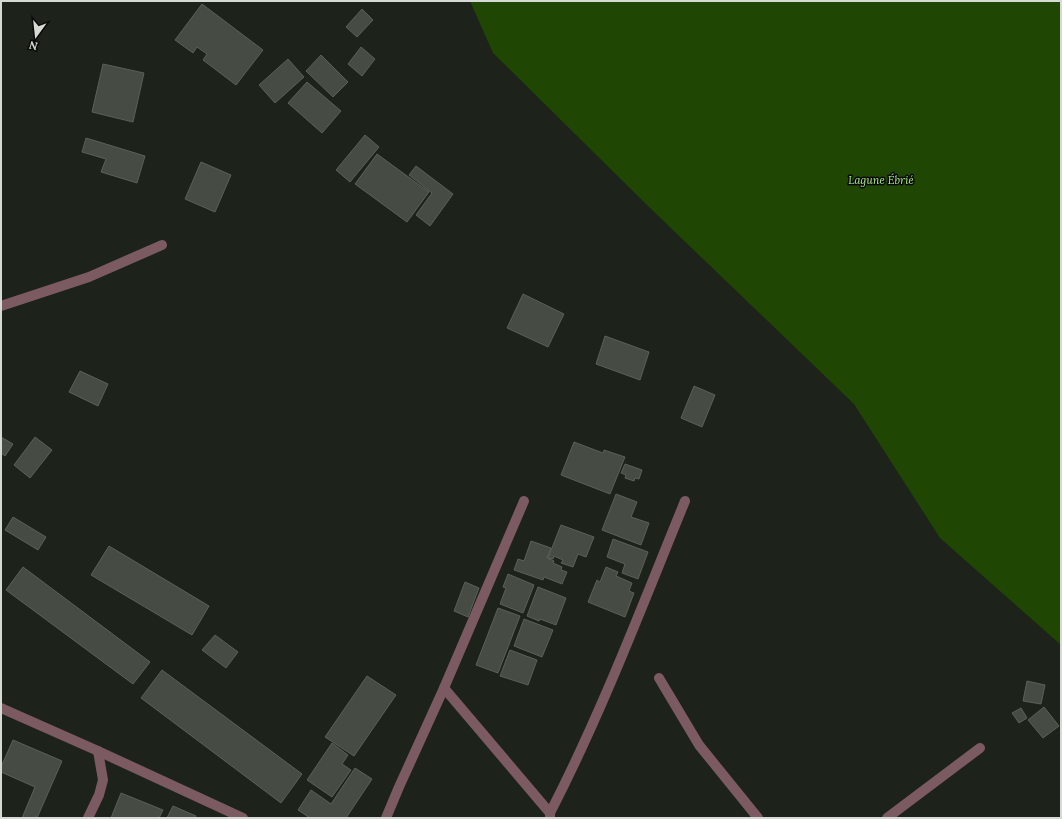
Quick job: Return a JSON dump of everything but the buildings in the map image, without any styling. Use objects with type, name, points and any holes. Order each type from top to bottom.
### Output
[{"type":"street","points":[[1,306],[89,277],[162,245]]},
{"type":"street","points":[[386,818],[444,688],[524,501]]},
{"type":"street","points":[[444,688],[550,816],[576,764],[685,501]]},
{"type":"street","points":[[659,678],[698,745],[758,818]]},
{"type":"street","points":[[1,708],[242,818]]},
{"type":"street","points":[[888,818],[980,748]]},
{"type":"street","points":[[88,818],[99,795],[103,780],[98,751]]},
{"type":"water","name":"Lagune Ébrié","points":[[470,1],[1061,1],[1061,645],[940,538],[854,404],[649,207],[493,53]]}]
